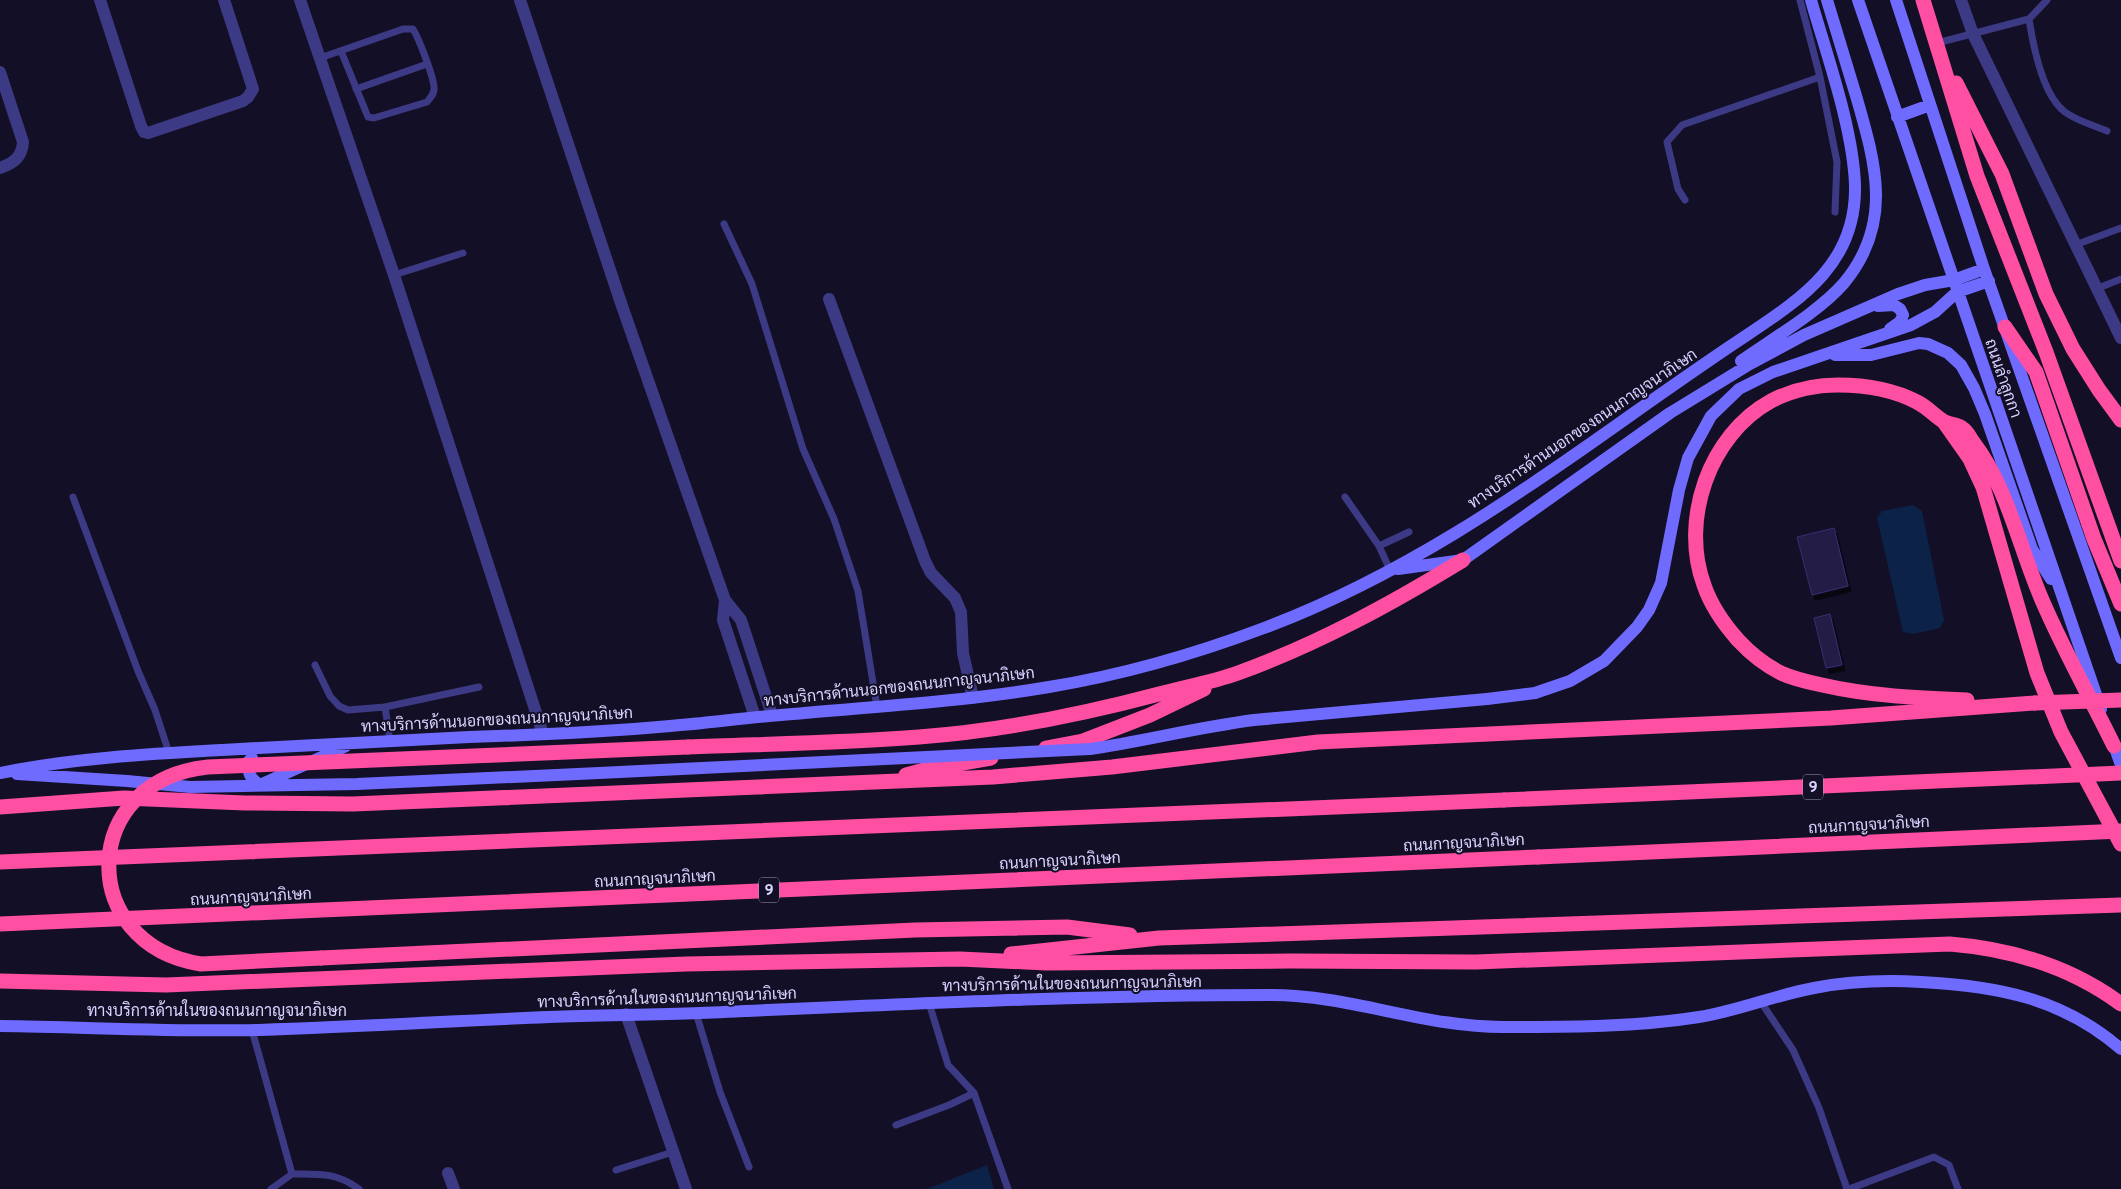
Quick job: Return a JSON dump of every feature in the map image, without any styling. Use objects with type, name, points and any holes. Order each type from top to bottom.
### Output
[{"type":"highway","points":[[1923,0],[1977,176],[2046,352],[2121,562]]},
{"type":"highway","points":[[1937,43],[2002,174],[2043,286],[2072,349],[2098,390],[2121,420]]},
{"type":"highway","points":[[2005,327],[2036,372],[2094,540],[2121,604]]},
{"type":"highway","points":[[2035,703],[1890,696],[1867,693],[1800,680],[1782,673],[1765,663],[1731,632],[1711,603],[1703,583],[1695,540],[1700,498],[1713,463],[1727,440],[1758,410],[1778,398],[1812,387],[1864,385],[1882,389],[1915,400],[1930,409],[1944,422],[1970,459],[1983,487],[2046,698],[2061,732],[2121,844]]},
{"type":"highway","points":[[1944,422],[1963,428],[1994,474],[2043,602],[2114,746]]},
{"type":"highway","points":[[880,782],[928,769],[1083,741],[1150,715],[1236,673],[1348,626],[1399,599],[1463,560]]},
{"type":"highway","points":[[1159,938],[1066,927],[1015,927],[593,944],[201,964],[184,961],[157,949],[134,930],[116,901],[109,866],[112,841],[127,809],[148,786],[170,775],[192,768],[919,737],[1017,726],[1094,711],[1236,673]]},
{"type":"highway","points":[[0,807],[124,798],[293,804],[371,804],[993,777],[1112,767],[1318,742],[1831,718],[2035,703],[2121,700]]},
{"type":"highway","name":"9","points":[[0,862],[2121,773]]},
{"type":"highway","name":"ถนนกาญจนาภิเษก","points":[[0,924],[2121,830]]},
{"type":"highway","points":[[960,959],[1159,938],[2121,905]]},
{"type":"highway","points":[[0,981],[166,985],[686,964],[960,959],[1046,963],[1476,962],[1950,944],[2010,952],[2050,965],[2078,978],[2121,1004]]},
{"type":"main road","name":"ทางบริการด้านนอกของถนนกาญจนาภิเษก","points":[[0,773],[48,764],[169,753],[668,726],[973,698],[1056,686],[1156,663],[1265,628],[1341,595],[1390,570],[1550,474],[1688,375],[1796,301],[1826,274],[1839,253],[1849,229],[1855,199],[1855,182],[1842,109],[1811,0]]},
{"type":"main road","points":[[1670,413],[1825,302],[1844,283],[1857,264],[1869,239],[1877,203],[1876,174],[1870,143],[1827,0]]},
{"type":"main road","name":"ถนนลำลูกกา","points":[[1858,0],[2121,765]]},
{"type":"main road","name":"ถนนลำลูกกา","points":[[1896,0],[1987,275],[2121,658]]},
{"type":"main road","points":[[1897,117],[1930,105]]},
{"type":"main road","name":"ทางบริการด้านนอกของถนนกาญจนาภิเษก","points":[[1463,560],[1670,413],[1777,349],[1866,308],[1925,285],[1955,286],[1987,275]]},
{"type":"main road","name":"ทางบริการด้านนอกของถนนกาญจนาภิเษก","points":[[0,773],[190,787],[260,784],[356,784],[1090,749],[1216,725],[1254,720],[1535,693],[1570,682],[1604,661],[1638,627],[1655,598],[1667,558],[1683,472],[1696,440],[1712,416],[1739,389],[1773,372],[1911,324],[1935,312],[1955,286]]},
{"type":"main road","points":[[1866,308],[1894,304],[1903,315],[1900,322],[1878,336]]},
{"type":"main road","points":[[1824,355],[1871,355],[1918,342],[1928,344],[1948,353],[1961,365],[1974,388],[1985,414],[2032,549],[2063,598]]},
{"type":"main road","points":[[1390,570],[1463,560]]},
{"type":"main road","points":[[301,745],[255,756],[248,762],[248,773],[254,781],[260,784],[355,742]]},
{"type":"main road","name":"ทางบริการด้านในของถนนกาญจนาภิเษก","points":[[0,1026],[252,1030],[626,1014],[1087,998],[1288,995],[1324,999],[1460,1025],[1504,1028],[1600,1026],[1675,1020],[1709,1015],[1810,988],[1864,981],[1899,980],[1969,984],[2011,992],[2052,1006],[2102,1033],[2121,1049]]},
{"type":"street","points":[[100,0],[140,126],[144,132],[148,133],[243,101],[251,93],[253,89],[224,0]]},
{"type":"street","points":[[300,0],[394,275],[543,734]]},
{"type":"street","points":[[520,0],[622,306],[725,600],[741,620],[772,715]]},
{"type":"street","points":[[1962,0],[1973,34],[2121,338]]},
{"type":"street","points":[[0,72],[23,142],[22,151],[18,158],[0,168]]},
{"type":"street","points":[[829,299],[925,561],[932,573],[955,598],[962,612],[963,653],[973,698]]},
{"type":"street","points":[[725,600],[723,620],[756,717]]},
{"type":"street","points":[[626,1014],[686,1189]]},
{"type":"street","points":[[448,1172],[454,1189]]},
{"type":"lane","points":[[1800,0],[1820,77],[1837,162],[1835,212]]},
{"type":"lane","points":[[1937,43],[2029,19],[2047,0]]},
{"type":"lane","points":[[2029,19],[2036,60],[2053,97],[2062,110],[2075,118],[2107,131]]},
{"type":"lane","points":[[320,58],[408,28],[413,29],[428,64],[434,87],[432,96],[427,102],[374,118],[368,117],[341,51]]},
{"type":"lane","points":[[356,89],[428,64]]},
{"type":"lane","points":[[1685,200],[1678,189],[1666,142],[1682,125],[1820,77]]},
{"type":"lane","points":[[724,224],[752,284],[803,449],[834,519],[858,590],[877,707]]},
{"type":"lane","points":[[2075,245],[2121,228]]},
{"type":"lane","points":[[394,275],[463,253]]},
{"type":"lane","points":[[2096,289],[2121,279]]},
{"type":"lane","points":[[73,496],[138,670],[155,710],[169,753]]},
{"type":"lane","points":[[1345,497],[1379,546],[1390,570]]},
{"type":"lane","points":[[1379,546],[1409,532]]},
{"type":"lane","points":[[315,665],[330,696],[339,706],[348,710],[385,707],[478,687]]},
{"type":"lane","points":[[385,707],[390,740]]},
{"type":"lane","points":[[1761,1002],[1793,1050],[1819,1108],[1848,1189],[1934,1157],[1949,1165],[1958,1189]]},
{"type":"lane","points":[[929,1004],[948,1065],[974,1094],[1008,1189]]},
{"type":"lane","points":[[696,1013],[720,1092],[749,1167]]},
{"type":"lane","points":[[252,1030],[292,1174]]},
{"type":"lane","points":[[896,1125],[949,1106],[974,1094]]},
{"type":"lane","points":[[616,1170],[673,1152]]},
{"type":"lane","points":[[271,1189],[292,1174],[328,1174],[343,1179],[359,1189]]},
{"type":"water","points":[[1913,505],[1922,511],[1944,620],[1940,628],[1913,634],[1903,632],[1877,518],[1882,511]]},
{"type":"water","points":[[987,1165],[994,1189],[927,1189]]},
{"type":"building","points":[[1834,528],[1848,586],[1812,595],[1797,537]]},
{"type":"building","points":[[1830,614],[1842,665],[1826,668],[1814,618]]}]
